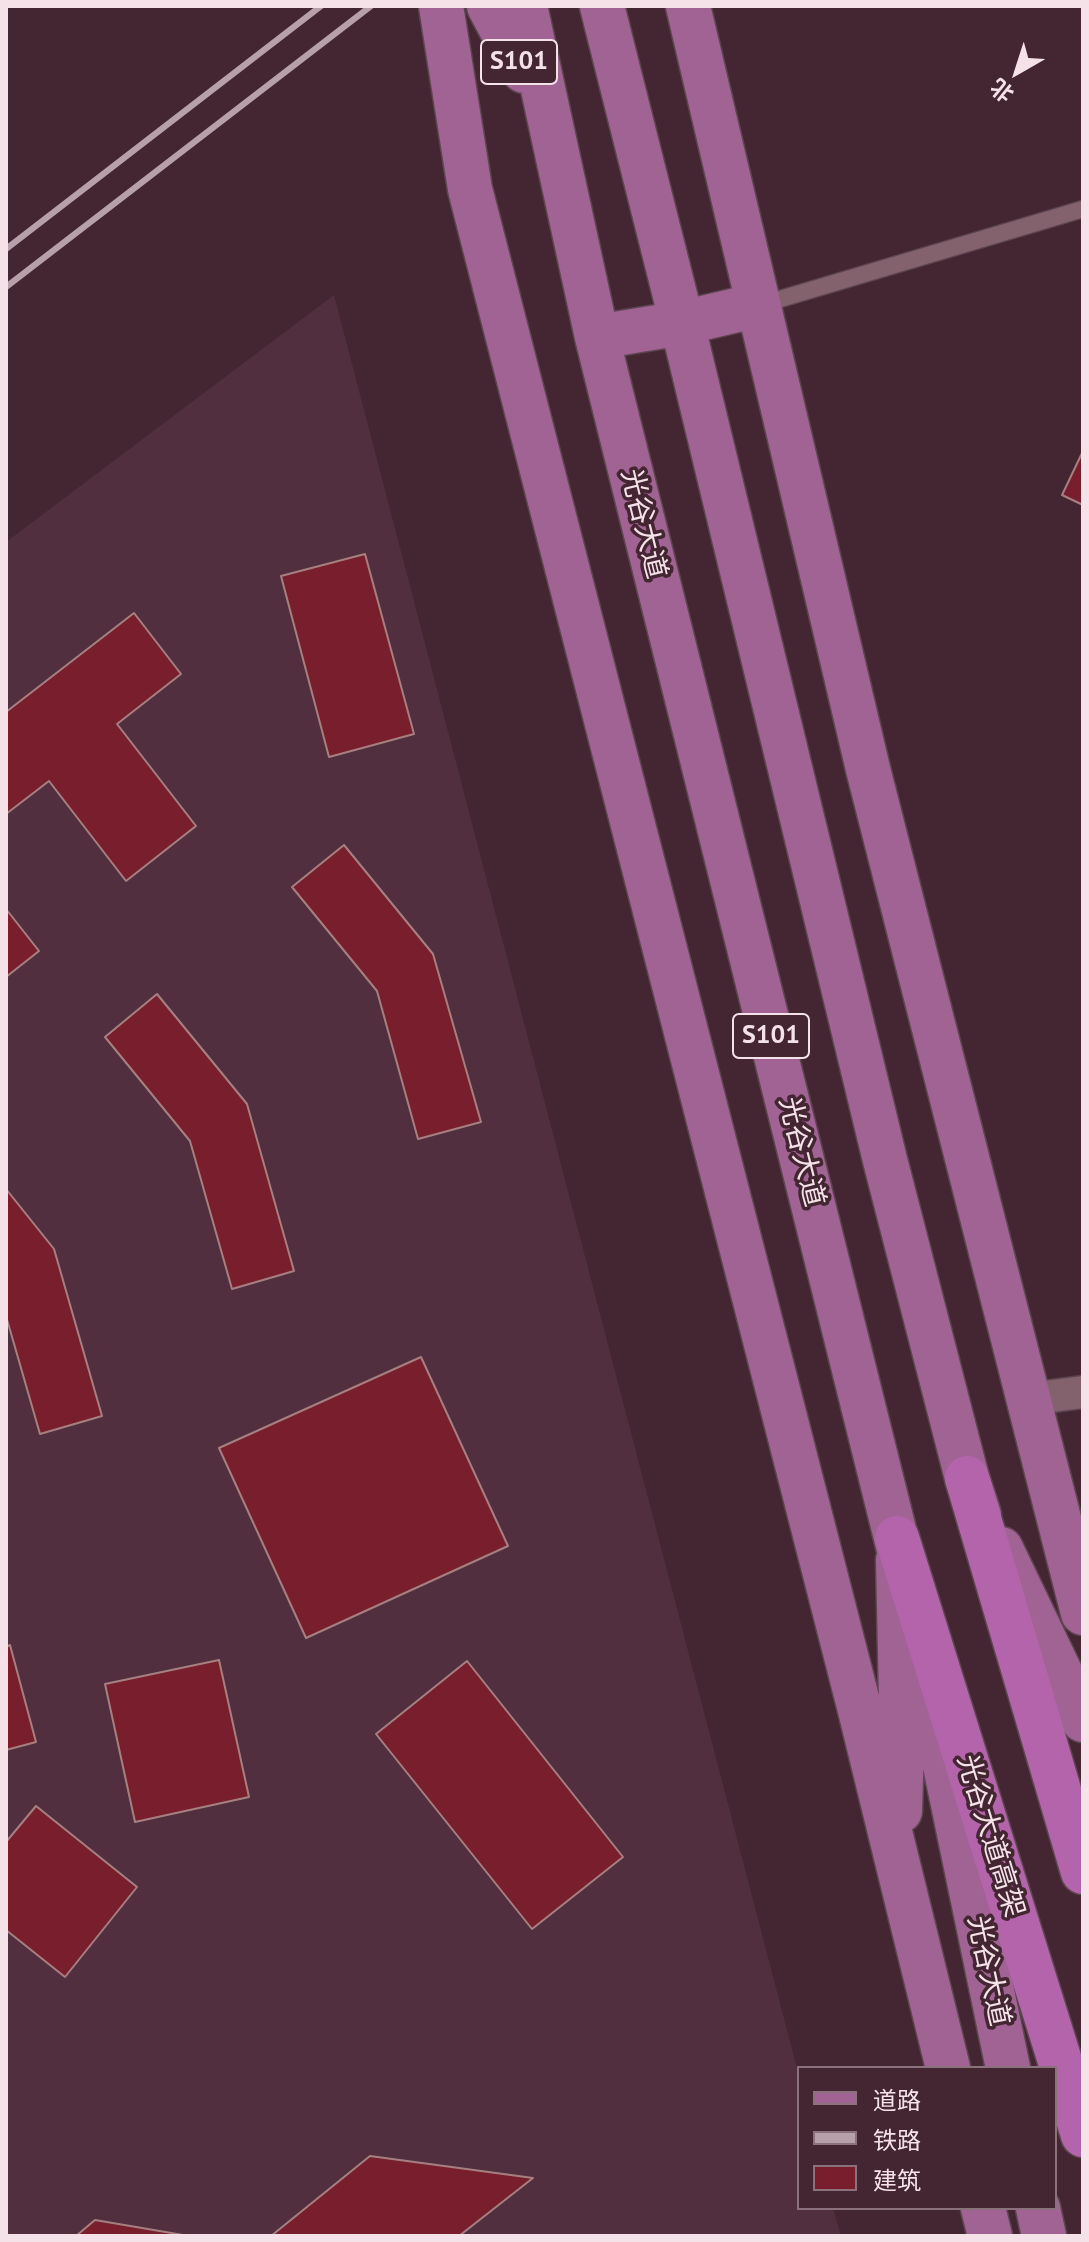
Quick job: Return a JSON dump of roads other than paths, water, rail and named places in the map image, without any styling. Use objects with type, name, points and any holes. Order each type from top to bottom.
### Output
[{"type":"highway","points":[[967,1478],[1083,1872]]},
{"type":"highway","name":"光谷大道高架","points":[[897,1538],[1083,2135]]},
{"type":"main road","points":[[441,6],[470,189],[948,2066]]},
{"type":"main road","name":"S101","points":[[489,6],[549,118]]},
{"type":"main road","name":"光谷大道","points":[[525,6],[597,337],[897,1538],[1008,2066]]},
{"type":"main road","name":"S101","points":[[602,6],[885,1160],[967,1478],[1083,1837]]},
{"type":"main road","points":[[619,6],[641,163]]},
{"type":"main road","points":[[688,6],[868,769],[1083,1613]]},
{"type":"main road","points":[[597,337],[682,323],[758,305]]},
{"type":"main road","points":[[967,1478],[1083,1720]]},
{"type":"main road","points":[[897,1538],[902,1745],[898,1865]]},
{"type":"main road","points":[[984,2210],[990,2236]]},
{"type":"main road","points":[[1038,2210],[1044,2236]]},
{"type":"street","points":[[1029,1399],[1083,1392]]},
{"type":"lane","points":[[758,305],[1083,209]]},
{"type":"railway","points":[[6,249],[321,6]]},
{"type":"railway","points":[[6,287],[371,6]]}]
